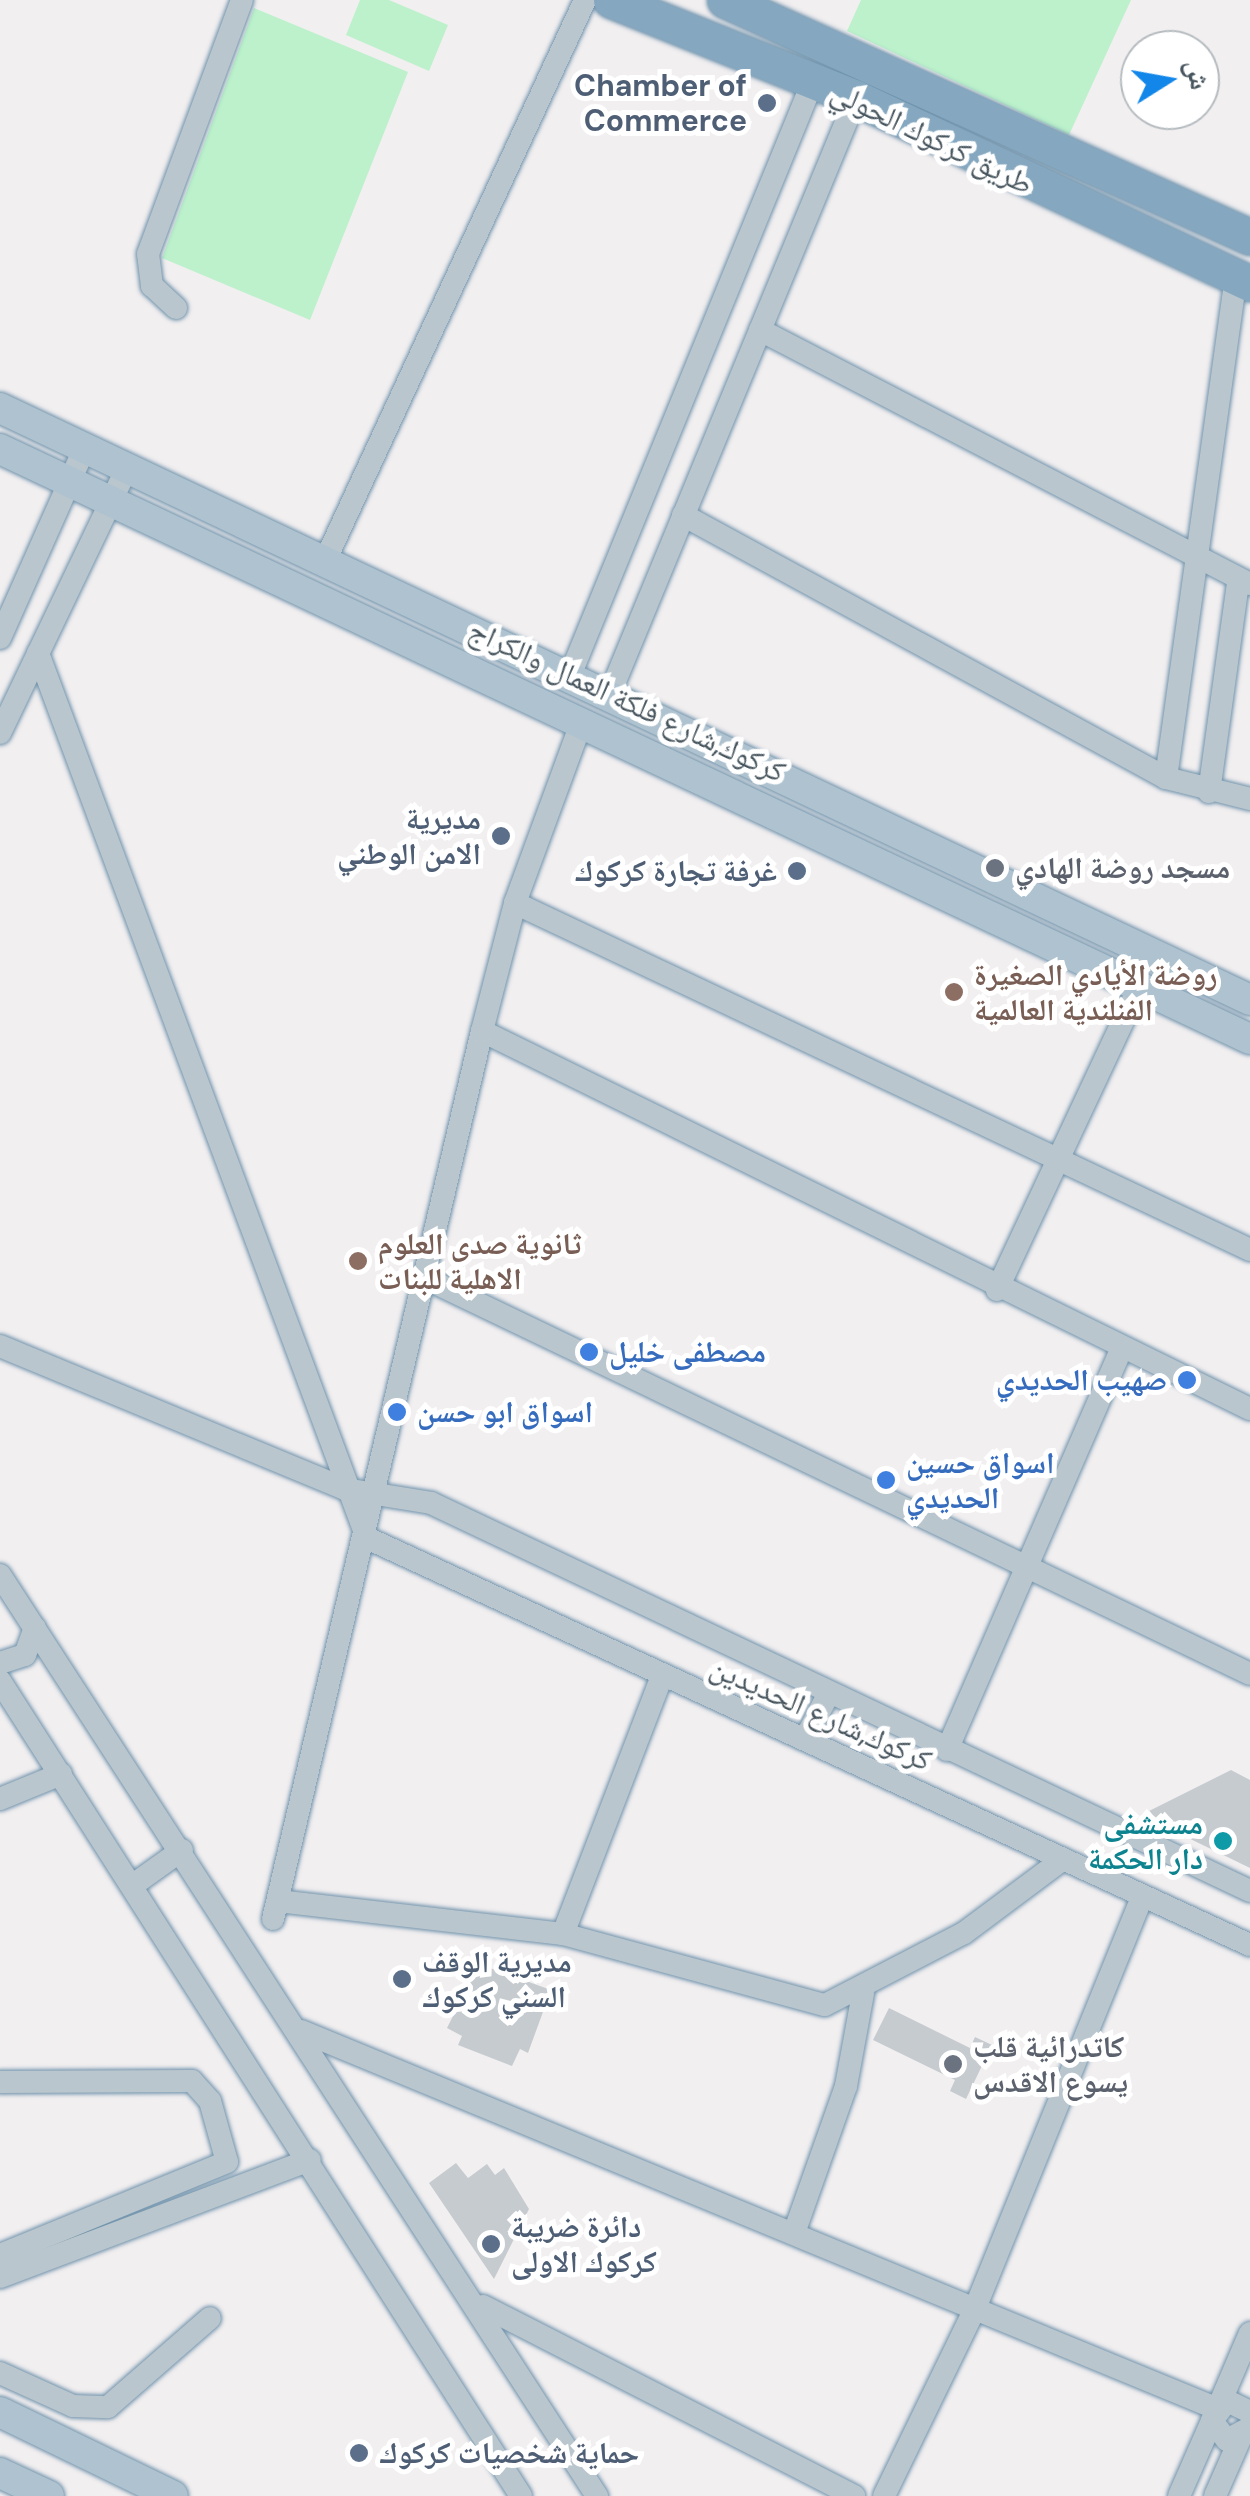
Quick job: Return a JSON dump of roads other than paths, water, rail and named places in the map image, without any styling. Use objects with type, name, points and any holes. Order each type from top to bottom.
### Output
[{"type":"highway","name":"طريق كركوك الحولي","points":[[611,0],[856,98],[1056,198],[1243,280]]},
{"type":"highway","name":"طريق كركوك الحولي","points":[[725,0],[1079,154],[1250,237]]},
{"type":"highway","points":[[1056,198],[1079,154]]},
{"type":"main road","name":"كركوك,شارع فلكة العمال والكراج","points":[[0,408],[325,562],[611,690],[1250,1000]]},
{"type":"main road","name":"كركوك,شارع فلكة العمال والكراج","points":[[0,450],[1250,1039]]},
{"type":"main road","points":[[0,2412],[173,2496]]},
{"type":"main road","points":[[0,2472],[49,2496]]},
{"type":"street","points":[[176,308],[152,286],[148,254],[242,0]]},
{"type":"street","points":[[325,562],[585,0]]},
{"type":"street","points":[[571,672],[813,81]]},
{"type":"street","points":[[611,690],[856,98]]},
{"type":"street","points":[[1166,778],[1243,280]]},
{"type":"street","points":[[760,330],[1244,583],[1210,792]]},
{"type":"street","points":[[0,638],[85,447]]},
{"type":"street","points":[[0,733],[114,503],[127,468]]},
{"type":"street","points":[[683,516],[1166,778],[1210,792],[1250,798]]},
{"type":"street","points":[[38,653],[345,1489],[368,1538]]},
{"type":"street","points":[[580,726],[515,903],[482,1031],[423,1277],[368,1538],[276,1910],[562,1934],[825,2005],[863,1992],[1062,1860]]},
{"type":"street","points":[[515,903],[1250,1250]]},
{"type":"street","points":[[997,1290],[1060,1163],[1140,985]]},
{"type":"street","points":[[482,1031],[997,1290],[1250,1409]]},
{"type":"street","points":[[423,1277],[1250,1674]]},
{"type":"street","name":"كركوك,شارع الحديدين","points":[[0,1346],[345,1489],[432,1503],[1250,1891]]},
{"type":"street","name":"كركوك,شارع الحديدين","points":[[947,1750],[1022,1566],[1121,1350]]},
{"type":"street","name":"كركوك,شارع الحديدين","points":[[368,1538],[1250,1946]]},
{"type":"street","points":[[0,1574],[480,2304],[597,2496]]},
{"type":"street","points":[[0,1662],[25,1655],[36,1628]]},
{"type":"street","points":[[562,1934],[662,1676]]},
{"type":"street","points":[[0,1680],[521,2496]]},
{"type":"street","points":[[805,1739],[829,1694]]},
{"type":"street","points":[[0,1800],[61,1774]]},
{"type":"street","points":[[133,1885],[182,1850]]},
{"type":"street","points":[[884,2496],[974,2311],[1142,1897]]},
{"type":"street","points":[[794,2232],[846,2086],[863,1992]]},
{"type":"street","points":[[301,2031],[794,2232],[1216,2411],[1250,2411]]},
{"type":"street","points":[[0,2082],[192,2081],[210,2102],[227,2162],[0,2254]]},
{"type":"street","points":[[0,2278],[310,2160]]},
{"type":"street","points":[[480,2304],[854,2496]]},
{"type":"street","points":[[0,2373],[73,2406],[108,2407],[210,2318]]},
{"type":"street","points":[[1179,2496],[1250,2333]]},
{"type":"street","points":[[1216,2411],[1221,2438],[1245,2434]]},
{"type":"street","points":[[1215,2496],[1245,2434]]},
{"type":"place","name":"Chamber of Commerce","points":[[767,103]]},
{"type":"place","name":"مديرية الامن الوطني","points":[[501,836]]},
{"type":"place","name":"مسجد روضة الهادي","points":[[995,868]]},
{"type":"place","name":"غرفة تجارة كركوك","points":[[797,871]]},
{"type":"place","name":"روضة الأيادي الصغيرة الفنلندية العالمية","points":[[954,992]]},
{"type":"place","name":"ثانوية صدى العلوم الاهلية للبنات","points":[[358,1261]]},
{"type":"place","name":"مصطفى خليل","points":[[589,1352]]},
{"type":"place","name":"صهيب الحديدي","points":[[1187,1380]]},
{"type":"place","name":"اسواق ابو حسن","points":[[397,1412]]},
{"type":"place","name":"اسواق حسين الحديدي","points":[[886,1480]]},
{"type":"place","name":"مستشفى دار الحكمة","points":[[1223,1841]]},
{"type":"place","name":"مديرية الوقف السني كركوك","points":[[402,1979]]},
{"type":"place","name":"كاتدرائية قلب يسوع الاقدس","points":[[953,2064]]},
{"type":"place","name":"دائرة ضريبة كركوك الاولى","points":[[491,2244]]},
{"type":"place","name":"حماية شخصيات كركوك","points":[[359,2453]]}]
